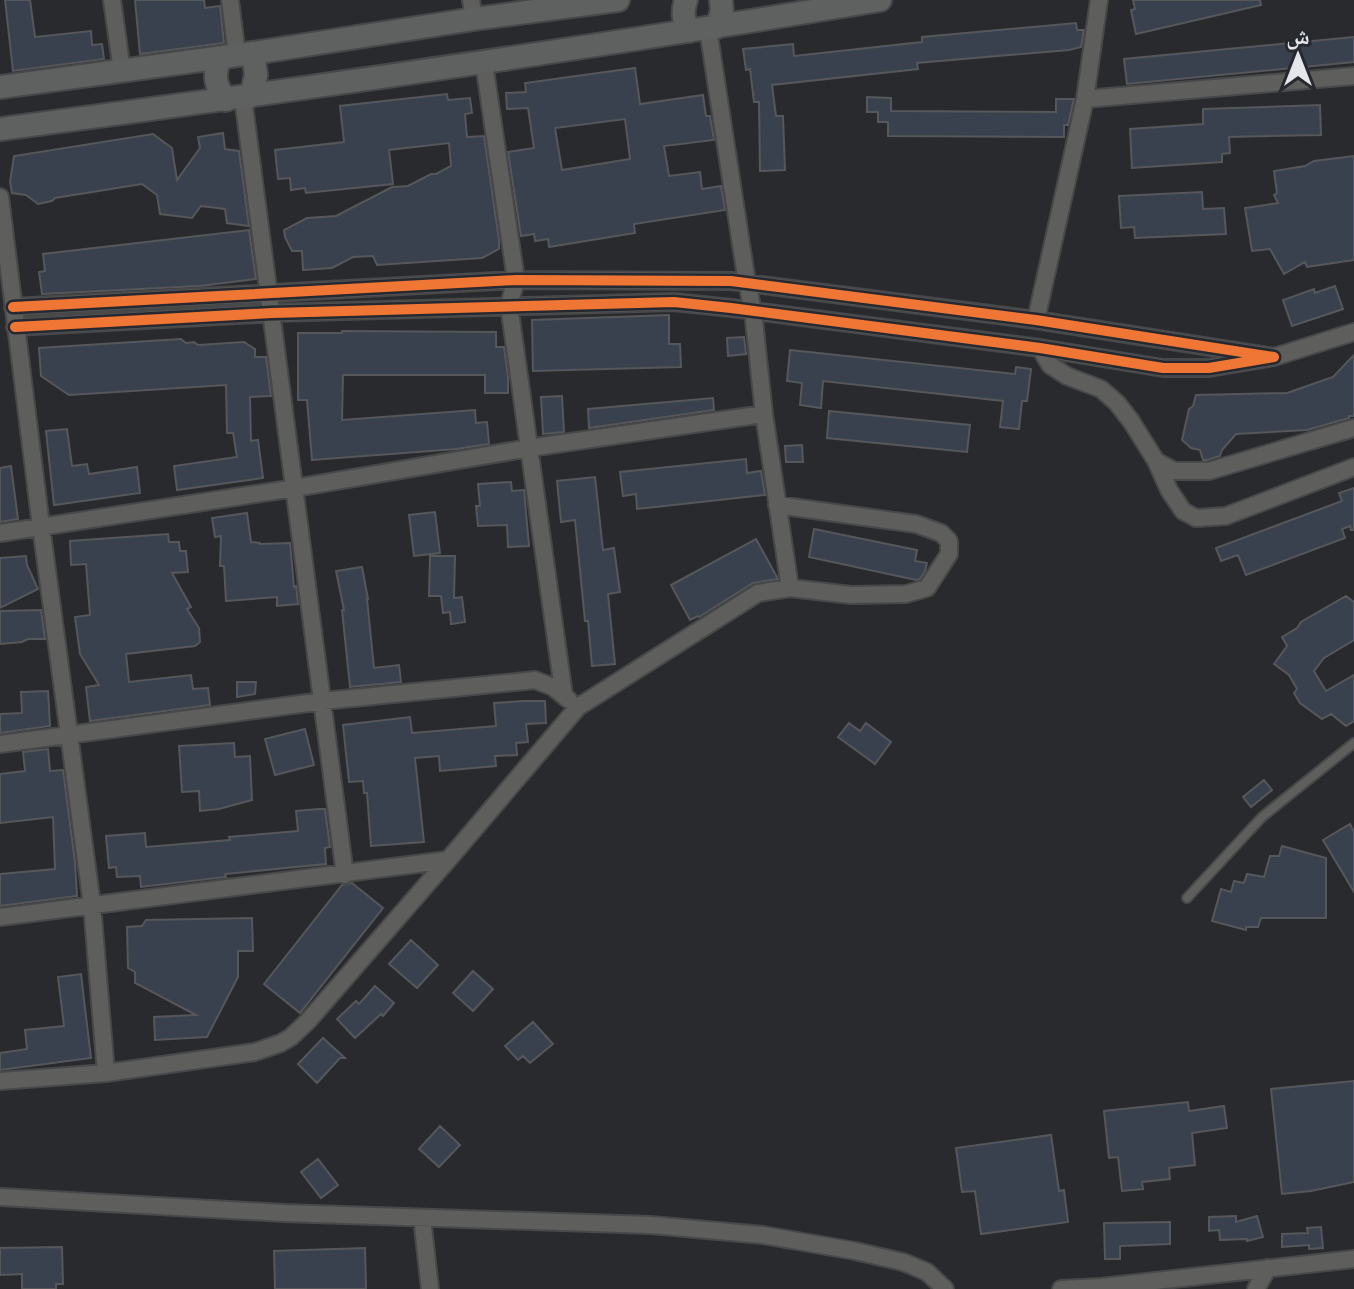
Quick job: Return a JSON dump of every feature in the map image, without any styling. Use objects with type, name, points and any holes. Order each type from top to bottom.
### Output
[{"type":"street","points":[[112,0],[122,71]]},
{"type":"street","points":[[230,0],[237,56],[256,75],[240,98],[270,293],[345,875]]},
{"type":"street","points":[[0,87],[237,56],[473,9],[618,0]]},
{"type":"street","points":[[686,0],[684,22],[705,29]]},
{"type":"street","points":[[705,29],[722,11],[721,0]]},
{"type":"street","points":[[0,129],[484,63],[880,0]]},
{"type":"street","points":[[1036,320],[1085,99],[1099,0]]},
{"type":"street","points":[[705,29],[753,311],[764,414],[790,588]]},
{"type":"street","points":[[237,56],[216,69],[215,80],[219,91],[240,98]]},
{"type":"street","points":[[484,63],[516,280],[509,305],[571,702]]},
{"type":"street","points":[[1085,99],[1354,76]]},
{"type":"street","points":[[0,197],[92,905],[106,1073]]},
{"type":"street","points":[[13,307],[516,280],[673,280],[747,283],[1036,320],[1274,357]]},
{"type":"street","points":[[15,327],[272,313],[674,302],[1040,348],[1163,368],[1209,368],[1274,357],[1354,332]]},
{"type":"street","points":[[1040,348],[1050,365],[1067,376],[1101,389],[1117,403],[1156,461],[1183,511],[1196,518],[1226,516],[1354,467]]},
{"type":"street","points":[[0,533],[529,448],[764,414]]},
{"type":"street","points":[[1156,461],[1174,471],[1209,471],[1354,428]]},
{"type":"street","points":[[0,1081],[106,1073],[255,1052],[291,1037],[448,860],[571,702],[758,593],[790,588],[851,595],[906,594],[927,588],[949,554],[949,541],[941,533],[916,524],[777,505]]},
{"type":"street","points":[[0,744],[323,701],[535,680],[553,687],[571,702]]},
{"type":"street","points":[[0,917],[448,860]]},
{"type":"street","points":[[0,1197],[284,1213],[651,1225],[763,1235],[903,1262],[927,1272],[945,1289]]},
{"type":"street","points":[[422,1218],[430,1289]]},
{"type":"street","points":[[1061,1289],[1354,1259]]},
{"type":"street","points":[[1256,1289],[1268,1268]]},
{"type":"lane","points":[[1187,898],[1262,817],[1353,745]]},
{"type":"building","points":[[5,0],[30,0],[35,37],[91,31],[92,45],[102,44],[104,59],[13,71]]},
{"type":"building","points":[[135,0],[204,0],[205,8],[220,6],[224,43],[140,54]]},
{"type":"building","points":[[1133,0],[1260,0],[1261,5],[1136,34],[1131,10],[1135,9]]},
{"type":"building","points":[[1076,23],[1077,30],[1084,30],[1081,47],[1069,50],[917,63],[918,69],[772,85],[776,116],[783,116],[785,170],[760,171],[759,102],[754,102],[750,69],[746,70],[743,49],[793,44],[794,56],[922,42],[922,37]]},
{"type":"building","points":[[1354,37],[1354,62],[1127,84],[1124,59]]},
{"type":"building","points":[[635,68],[640,104],[703,95],[714,140],[664,146],[669,176],[700,172],[702,189],[721,186],[725,210],[634,224],[635,233],[549,247],[548,239],[535,241],[534,234],[521,236],[508,152],[534,148],[528,108],[507,109],[506,93],[526,92],[525,83]],"holes":[[[625,119],[630,159],[562,170],[555,128]]]},
{"type":"building","points":[[447,94],[448,100],[470,98],[472,113],[465,114],[467,137],[484,136],[499,249],[482,258],[377,265],[373,256],[353,257],[332,268],[303,270],[302,251],[292,251],[284,230],[307,218],[336,216],[392,187],[408,186],[436,174],[451,166],[449,143],[389,150],[393,184],[306,193],[305,188],[291,190],[290,178],[278,179],[275,150],[344,142],[340,106]]},
{"type":"building","points":[[867,97],[891,98],[891,111],[1056,112],[1056,99],[1074,99],[1068,125],[1064,125],[1064,137],[888,136],[888,122],[878,122],[878,112],[867,112]]},
{"type":"building","points":[[1320,105],[1321,135],[1229,137],[1230,153],[1222,154],[1222,162],[1132,168],[1130,129],[1203,124],[1203,109]]},
{"type":"building","points":[[223,133],[225,149],[239,151],[249,226],[227,223],[225,209],[201,206],[192,218],[160,214],[157,195],[142,184],[55,198],[38,204],[26,195],[12,193],[10,182],[14,156],[153,134],[172,148],[177,180],[200,148],[198,137]]},
{"type":"building","points":[[1354,156],[1354,260],[1307,267],[1305,262],[1284,274],[1270,249],[1252,251],[1245,208],[1278,203],[1274,195],[1277,193],[1274,171],[1305,166],[1314,161]]},
{"type":"building","points":[[1202,192],[1203,209],[1224,208],[1226,234],[1135,238],[1134,227],[1121,228],[1119,196]]},
{"type":"building","points":[[249,230],[256,279],[200,286],[42,294],[39,272],[45,271],[43,254]]},
{"type":"building","points":[[1335,286],[1343,309],[1292,326],[1283,300],[1314,289],[1315,293]]},
{"type":"building","points":[[669,315],[669,344],[680,344],[681,367],[533,371],[532,320]]},
{"type":"building","points":[[496,332],[496,347],[504,347],[508,393],[485,393],[485,375],[343,375],[342,420],[475,410],[476,423],[487,422],[489,444],[312,460],[307,400],[298,400],[298,333]]},
{"type":"building","points":[[744,337],[746,354],[728,356],[727,338]]},
{"type":"building","points":[[181,339],[198,345],[244,342],[255,349],[255,357],[266,357],[271,396],[250,397],[251,441],[258,440],[263,478],[177,490],[174,466],[237,457],[233,433],[227,433],[226,385],[69,395],[41,376],[39,348]]},
{"type":"building","points":[[790,350],[1015,374],[1016,367],[1031,369],[1027,401],[1022,401],[1019,429],[1000,427],[1003,401],[823,381],[821,408],[800,405],[802,383],[787,381]]},
{"type":"building","points":[[1354,355],[1354,416],[1307,430],[1236,434],[1220,456],[1207,460],[1203,460],[1200,450],[1191,448],[1182,440],[1189,409],[1196,395],[1287,393],[1333,377]]},
{"type":"building","points":[[562,396],[564,432],[543,434],[541,397]]},
{"type":"building","points":[[713,398],[714,410],[589,428],[588,409]]},
{"type":"building","points":[[829,411],[970,425],[967,452],[827,438]]},
{"type":"building","points":[[67,429],[72,466],[87,464],[89,474],[137,467],[140,493],[54,505],[46,431]]},
{"type":"building","points":[[802,445],[803,462],[786,462],[785,446]]},
{"type":"building","points":[[746,459],[747,473],[761,471],[765,495],[637,509],[636,494],[623,496],[620,472]]},
{"type":"building","points":[[11,466],[18,519],[0,522],[0,468]]},
{"type":"building","points":[[595,477],[603,550],[614,548],[620,592],[608,594],[615,664],[592,666],[575,520],[561,522],[557,481]]},
{"type":"building","points":[[511,482],[512,491],[524,490],[529,546],[508,547],[507,525],[478,526],[478,484]]},
{"type":"building","points":[[1354,488],[1354,530],[1350,526],[1342,529],[1345,538],[1246,575],[1238,555],[1221,561],[1216,548],[1342,501],[1339,493]]},
{"type":"building","points":[[435,512],[440,553],[414,556],[409,515]]},
{"type":"building","points":[[247,513],[251,542],[290,543],[298,604],[277,606],[277,597],[226,601],[224,566],[220,566],[221,536],[215,537],[212,518]]},
{"type":"building","points":[[814,529],[917,550],[915,561],[927,563],[925,571],[916,580],[809,557]]},
{"type":"building","points":[[168,534],[169,542],[179,542],[180,551],[186,551],[188,572],[172,573],[191,607],[187,609],[199,628],[200,642],[195,646],[126,654],[129,682],[191,675],[193,689],[208,688],[210,705],[90,721],[86,687],[99,685],[80,654],[75,617],[90,615],[86,564],[71,565],[70,541]]},
{"type":"building","points":[[756,539],[778,579],[753,583],[690,620],[671,585]]},
{"type":"building","points":[[26,556],[38,589],[0,608],[0,558]]},
{"type":"building","points":[[430,556],[455,556],[454,598],[462,597],[465,622],[451,624],[450,612],[443,613],[441,596],[429,596]]},
{"type":"building","points":[[362,567],[374,668],[399,665],[401,682],[350,687],[344,610],[336,571]]},
{"type":"building","points":[[1346,596],[1354,602],[1354,640],[1324,658],[1314,671],[1326,691],[1354,675],[1354,721],[1346,726],[1331,714],[1322,719],[1300,703],[1289,675],[1274,664],[1287,646],[1282,637]]},
{"type":"building","points":[[41,610],[45,639],[0,644],[0,611]]},
{"type":"building","points":[[237,682],[256,682],[255,694],[237,697]]},
{"type":"building","points":[[48,691],[50,726],[0,733],[0,714],[22,713],[21,692]]},
{"type":"building","points":[[545,701],[546,723],[526,724],[528,742],[516,743],[517,755],[495,756],[496,766],[440,771],[439,756],[415,758],[424,842],[371,846],[367,793],[364,793],[363,781],[349,782],[343,725],[410,717],[412,733],[496,726],[494,703]]},
{"type":"building","points":[[849,723],[860,731],[866,723],[891,742],[875,764],[838,737]]},
{"type":"building","points":[[305,729],[314,765],[275,775],[265,739]]},
{"type":"building","points":[[234,743],[235,757],[250,756],[252,800],[200,811],[199,791],[182,792],[179,746]]},
{"type":"building","points":[[48,749],[50,771],[63,770],[77,896],[0,906],[0,874],[55,869],[53,817],[0,823],[0,774],[25,771],[23,752]]},
{"type":"building","points":[[1264,780],[1272,790],[1251,807],[1243,797]]},
{"type":"building","points":[[325,809],[330,847],[325,848],[326,864],[225,874],[226,877],[141,887],[140,876],[117,877],[116,867],[109,868],[106,836],[145,833],[146,847],[230,840],[229,837],[298,831],[296,811]]},
{"type":"building","points":[[1350,824],[1354,832],[1354,892],[1323,840]]},
{"type":"building","points":[[1282,846],[1326,858],[1326,918],[1261,918],[1258,927],[1246,927],[1246,930],[1212,921],[1221,889],[1231,892],[1234,881],[1244,883],[1247,874],[1264,877],[1270,856],[1279,856]]},
{"type":"building","points":[[352,883],[383,908],[300,1013],[264,984],[342,885]]},
{"type":"building","points":[[252,918],[253,951],[238,951],[238,977],[207,1037],[155,1040],[154,1017],[196,1015],[135,983],[135,972],[128,968],[127,927],[142,926],[146,920]]},
{"type":"building","points":[[411,940],[438,965],[417,988],[389,964]]},
{"type":"building","points":[[473,971],[493,989],[473,1011],[453,993]]},
{"type":"building","points":[[81,974],[91,1058],[0,1070],[0,1053],[27,1049],[25,1030],[64,1026],[58,977]]},
{"type":"building","points":[[375,986],[394,1003],[355,1038],[337,1019],[356,1001],[359,1004]]},
{"type":"building","points":[[533,1022],[553,1044],[530,1063],[523,1056],[518,1060],[505,1046]]},
{"type":"building","points":[[323,1038],[345,1058],[340,1058],[317,1083],[298,1064]]},
{"type":"building","points":[[1354,1081],[1354,1182],[1282,1194],[1271,1089]]},
{"type":"building","points":[[1188,1102],[1189,1111],[1224,1106],[1227,1128],[1192,1133],[1195,1165],[1169,1168],[1170,1179],[1142,1182],[1143,1189],[1122,1191],[1118,1157],[1109,1158],[1104,1111]]},
{"type":"building","points":[[440,1126],[460,1145],[439,1167],[419,1149]]},
{"type":"building","points":[[1051,1135],[1059,1191],[1064,1190],[1068,1222],[981,1234],[975,1191],[962,1192],[956,1148]]},
{"type":"building","points":[[318,1159],[338,1185],[321,1198],[301,1172]]},
{"type":"building","points":[[1236,1216],[1236,1222],[1257,1216],[1263,1237],[1247,1241],[1220,1240],[1219,1230],[1209,1231],[1209,1217]]},
{"type":"building","points":[[1170,1222],[1170,1244],[1120,1246],[1120,1259],[1105,1259],[1104,1223]]},
{"type":"building","points":[[1321,1227],[1323,1248],[1309,1249],[1309,1245],[1282,1247],[1282,1234],[1308,1233],[1307,1228]]},
{"type":"building","points":[[62,1247],[63,1284],[56,1284],[56,1289],[22,1289],[22,1274],[0,1275],[0,1248]]},
{"type":"building","points":[[365,1248],[366,1289],[275,1289],[274,1251]]},
{"type":"cycle path","points":[[13,307],[516,280],[731,281],[1036,320],[1274,357],[1209,368],[1163,368],[1040,348],[674,302],[272,313],[15,327]]}]
